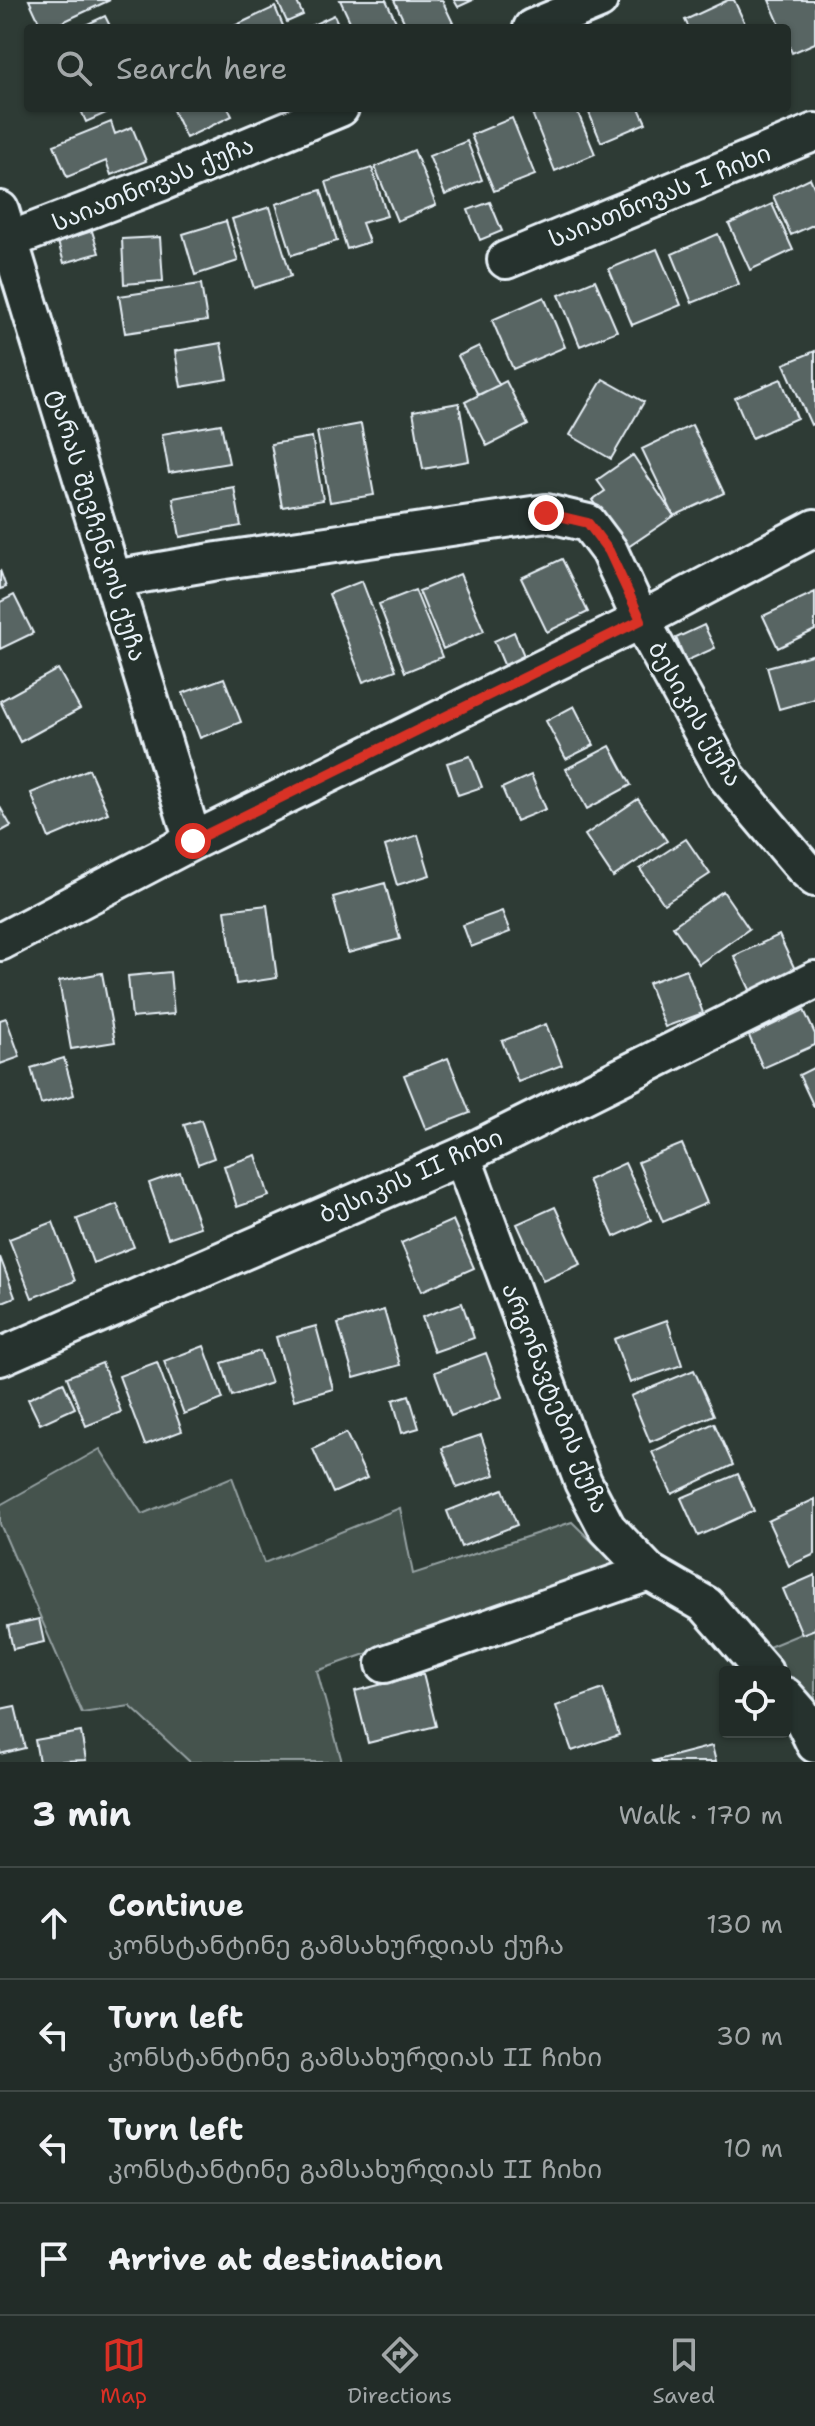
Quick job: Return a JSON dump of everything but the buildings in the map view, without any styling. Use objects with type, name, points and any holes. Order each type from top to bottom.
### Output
[{"type":"street","points":[[542,24],[599,0]]},
{"type":"street","name":"საიათნოვას ქუჩა","points":[[5,225],[162,182],[330,112]]},
{"type":"street","name":"საიათნოვას I ჩიხი","points":[[506,260],[815,132]]},
{"type":"street","name":"ტარას შევჩენკოს ქუჩა","points":[[5,225],[193,841]]},
{"type":"street","name":"ბესიკის ქუჩა","points":[[113,579],[546,513],[588,523],[609,551],[641,620],[727,777],[815,878]]},
{"type":"street","points":[[0,942],[193,841],[641,620],[815,528]]},
{"type":"street","name":"ბესიკის II ჩიხი","points":[[0,1357],[462,1156],[815,980]]},
{"type":"street","name":"არგონავტების ქუჩა","points":[[462,1156],[583,1482],[607,1528],[649,1572],[706,1605],[759,1666]]},
{"type":"street","points":[[385,1664],[649,1572]]},
{"type":"street","points":[[791,1703],[800,1713],[815,1744]]},
{"type":"shaded area","points":[[100,1449],[142,1514],[232,1477],[264,1563],[400,1508],[413,1574],[572,1522],[617,1566],[317,1671],[342,1762],[190,1762],[130,1706],[82,1713],[0,1524],[0,1505]]},
{"type":"shaded area","points":[[815,1628],[815,1727],[791,1692],[791,1666],[771,1666],[759,1651]]},
{"type":"route","points":[[193,841],[641,620],[609,551],[588,523],[546,513]]}]
